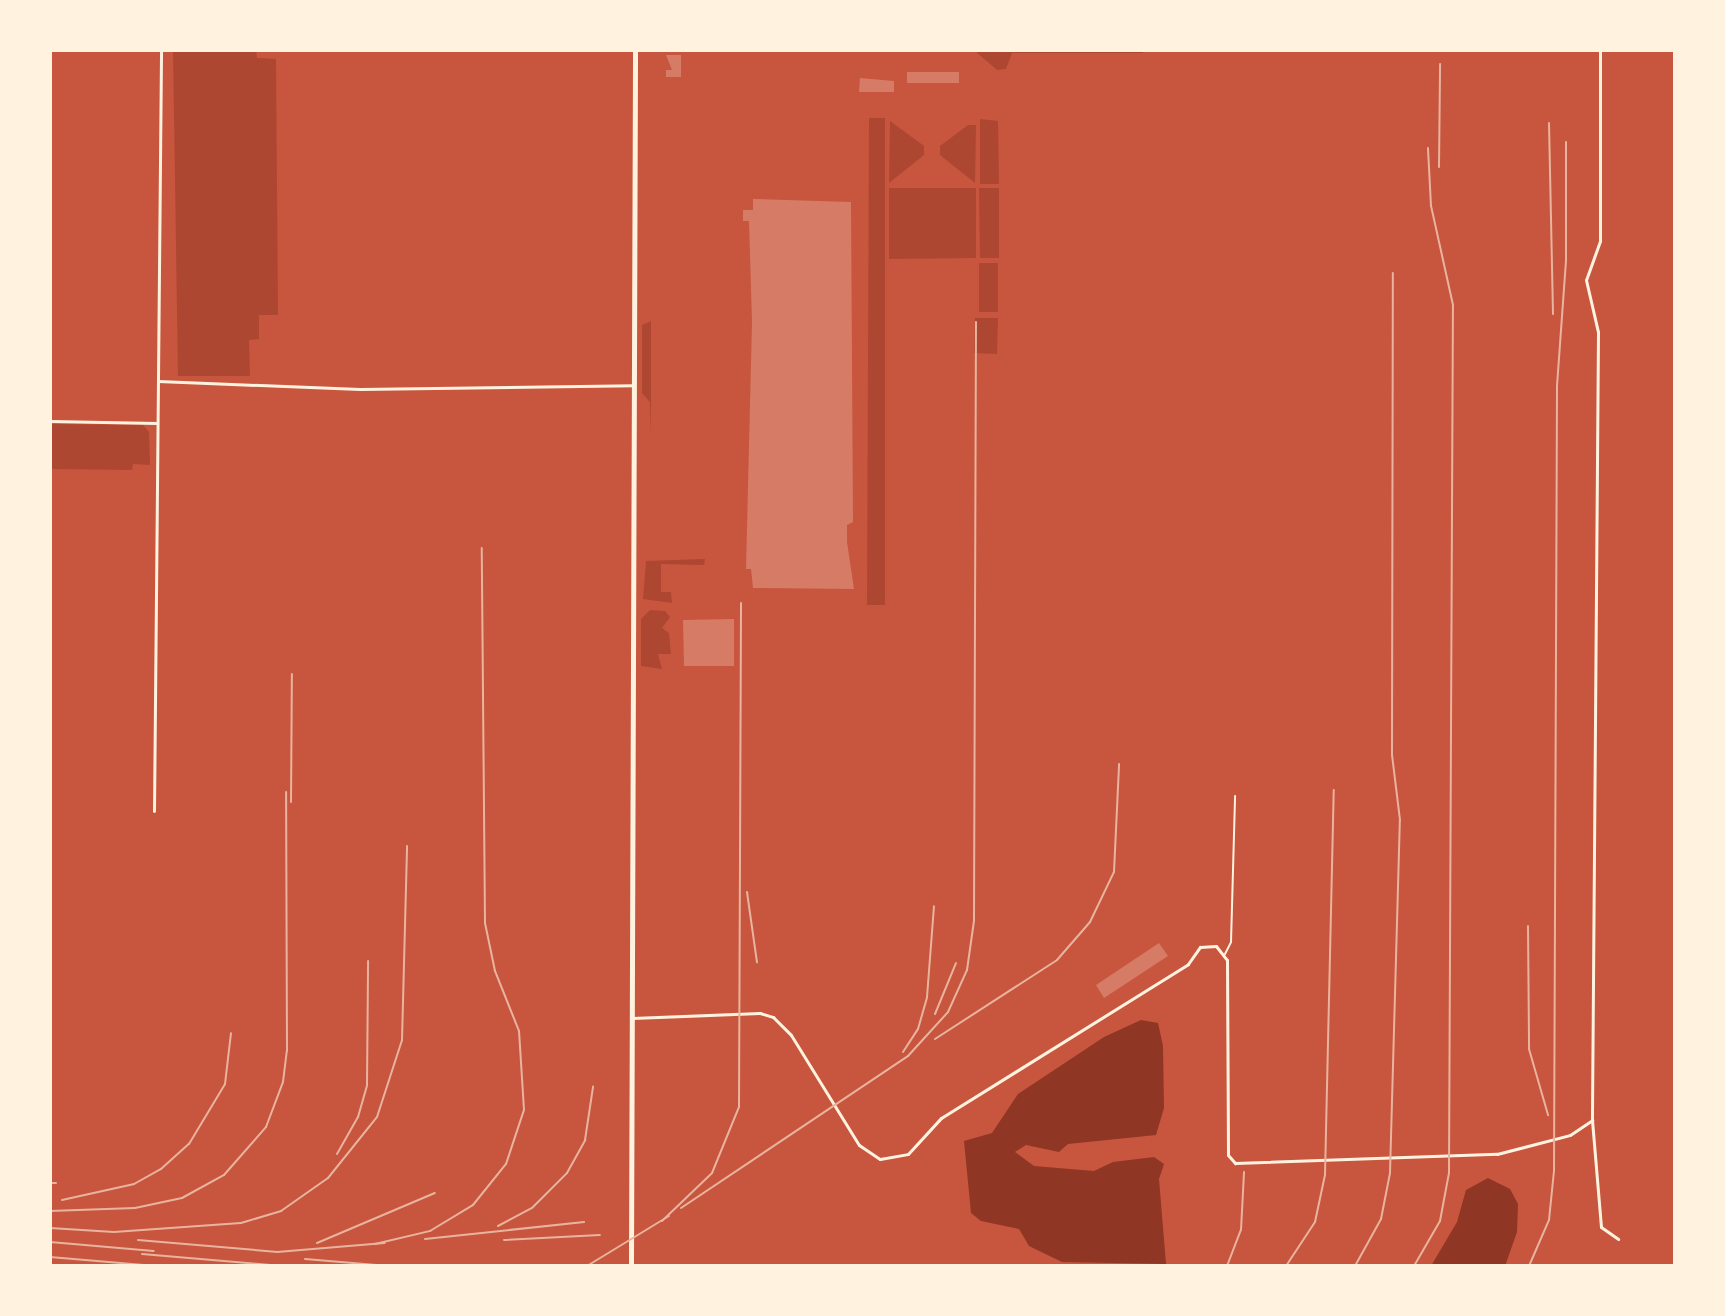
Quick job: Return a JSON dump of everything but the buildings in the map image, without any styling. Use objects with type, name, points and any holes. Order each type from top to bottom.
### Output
[{"type":"main road","points":[[631,1266],[635,50]]},
{"type":"street","points":[[154,811],[161,50]]},
{"type":"street","points":[[1600,50],[1600,241],[1586,280],[1598,332],[1592,1120],[1601,1227],[1618,1239]]},
{"type":"street","points":[[158,381],[360,389],[635,385]]},
{"type":"street","points":[[50,421],[157,423]]},
{"type":"street","points":[[632,1018],[760,1013],[773,1017],[791,1035],[859,1145],[880,1159],[915,1150],[941,1118],[1188,964],[1200,947],[1216,946],[1225,955],[1228,1155],[1235,1163],[1497,1154],[1570,1135],[1592,1120]]},
{"type":"lane","points":[[1225,955],[1231,942],[1235,796]]},
{"type":"shaded area","points":[[173,50],[256,50],[257,58],[276,59],[278,315],[259,315],[259,339],[249,340],[250,376],[178,376]]},
{"type":"shaded area","points":[[974,50],[1143,50],[1143,53],[1012,53],[1006,69],[997,70]]},
{"type":"shaded area","points":[[869,118],[885,118],[885,605],[867,605]]},
{"type":"shaded area","points":[[980,119],[998,121],[999,184],[980,184]]},
{"type":"shaded area","points":[[890,121],[924,146],[924,155],[889,183]]},
{"type":"shaded area","points":[[968,125],[976,125],[975,183],[940,155],[940,146]]},
{"type":"shaded area","points":[[889,188],[976,188],[976,258],[889,259]]},
{"type":"shaded area","points":[[979,188],[999,188],[999,258],[980,258]]},
{"type":"shaded area","points":[[979,263],[998,263],[998,312],[979,312]]},
{"type":"shaded area","points":[[975,318],[998,318],[997,354],[974,353]]},
{"type":"shaded area","points":[[651,321],[651,437],[650,402],[642,393],[642,325]]},
{"type":"shaded area","points":[[50,424],[143,425],[149,432],[150,465],[133,464],[132,470],[50,469]]},
{"type":"shaded area","points":[[705,559],[704,565],[661,564],[661,592],[671,592],[672,603],[643,599],[646,561]]},
{"type":"shaded area","points":[[650,610],[665,611],[670,617],[662,628],[669,633],[671,654],[658,654],[662,669],[641,666],[641,619]]},
{"type":"shaded area","points":[[1141,1020],[1158,1023],[1163,1046],[1164,1108],[1156,1135],[1068,1144],[1059,1152],[1026,1145],[1015,1152],[1034,1166],[1094,1171],[1113,1162],[1154,1157],[1164,1164],[1159,1179],[1166,1264],[1062,1262],[1029,1246],[1019,1229],[981,1221],[971,1213],[964,1141],[992,1133],[1018,1094],[1104,1037]]},
{"type":"shaded area","points":[[1488,1178],[1510,1189],[1518,1204],[1517,1232],[1505,1266],[1431,1266],[1457,1222],[1466,1190]]},
{"type":"railway","points":[[1439,167],[1440,64]]},
{"type":"railway","points":[[1549,123],[1553,314]]},
{"type":"railway","points":[[1529,1266],[1549,1220],[1554,1171],[1557,386],[1566,261],[1566,142]]},
{"type":"railway","points":[[1414,1266],[1440,1221],[1449,1173],[1453,305],[1431,206],[1428,148]]},
{"type":"railway","points":[[1355,1266],[1381,1219],[1390,1173],[1400,820],[1392,755],[1393,273]]},
{"type":"railway","points":[[681,1208],[908,1056],[948,1012],[967,970],[974,921],[976,322]]},
{"type":"railway","points":[[375,1244],[430,1231],[473,1205],[506,1164],[524,1110],[519,1031],[495,971],[485,923],[482,548]]},
{"type":"railway","points":[[662,1221],[712,1173],[739,1107],[741,603]]},
{"type":"railway","points":[[291,802],[292,674]]},
{"type":"railway","points":[[935,1039],[1057,960],[1090,922],[1114,872],[1119,764]]},
{"type":"railway","points":[[1286,1266],[1315,1222],[1325,1175],[1334,790]]},
{"type":"railway","points":[[50,1211],[135,1208],[182,1198],[224,1175],[266,1127],[283,1082],[287,1051],[286,792]]},
{"type":"railway","points":[[50,1228],[114,1232],[241,1223],[281,1211],[328,1178],[377,1117],[402,1040],[407,846]]},
{"type":"railway","points":[[747,892],[757,962]]},
{"type":"railway","points":[[903,1052],[918,1029],[927,997],[934,906]]},
{"type":"railway","points":[[1528,926],[1529,1049],[1548,1115]]},
{"type":"railway","points":[[337,1154],[358,1117],[367,1085],[368,961]]},
{"type":"railway","points":[[935,1014],[956,963]]},
{"type":"railway","points":[[62,1200],[134,1184],[161,1169],[189,1144],[225,1084],[231,1033]]},
{"type":"railway","points":[[498,1226],[532,1208],[567,1173],[585,1140],[593,1087]]},
{"type":"railway","points":[[1227,1266],[1241,1230],[1244,1172]]},
{"type":"railway","points":[[50,1183],[56,1183]]},
{"type":"railway","points":[[317,1243],[435,1193]]},
{"type":"railway","points":[[587,1266],[669,1216]]},
{"type":"railway","points":[[425,1239],[584,1222]]},
{"type":"railway","points":[[504,1240],[600,1235]]},
{"type":"railway","points":[[138,1240],[277,1252],[385,1243]]},
{"type":"railway","points":[[50,1242],[154,1251]]},
{"type":"railway","points":[[142,1254],[281,1266]]},
{"type":"railway","points":[[50,1257],[156,1266]]},
{"type":"railway","points":[[305,1259],[389,1266]]}]
